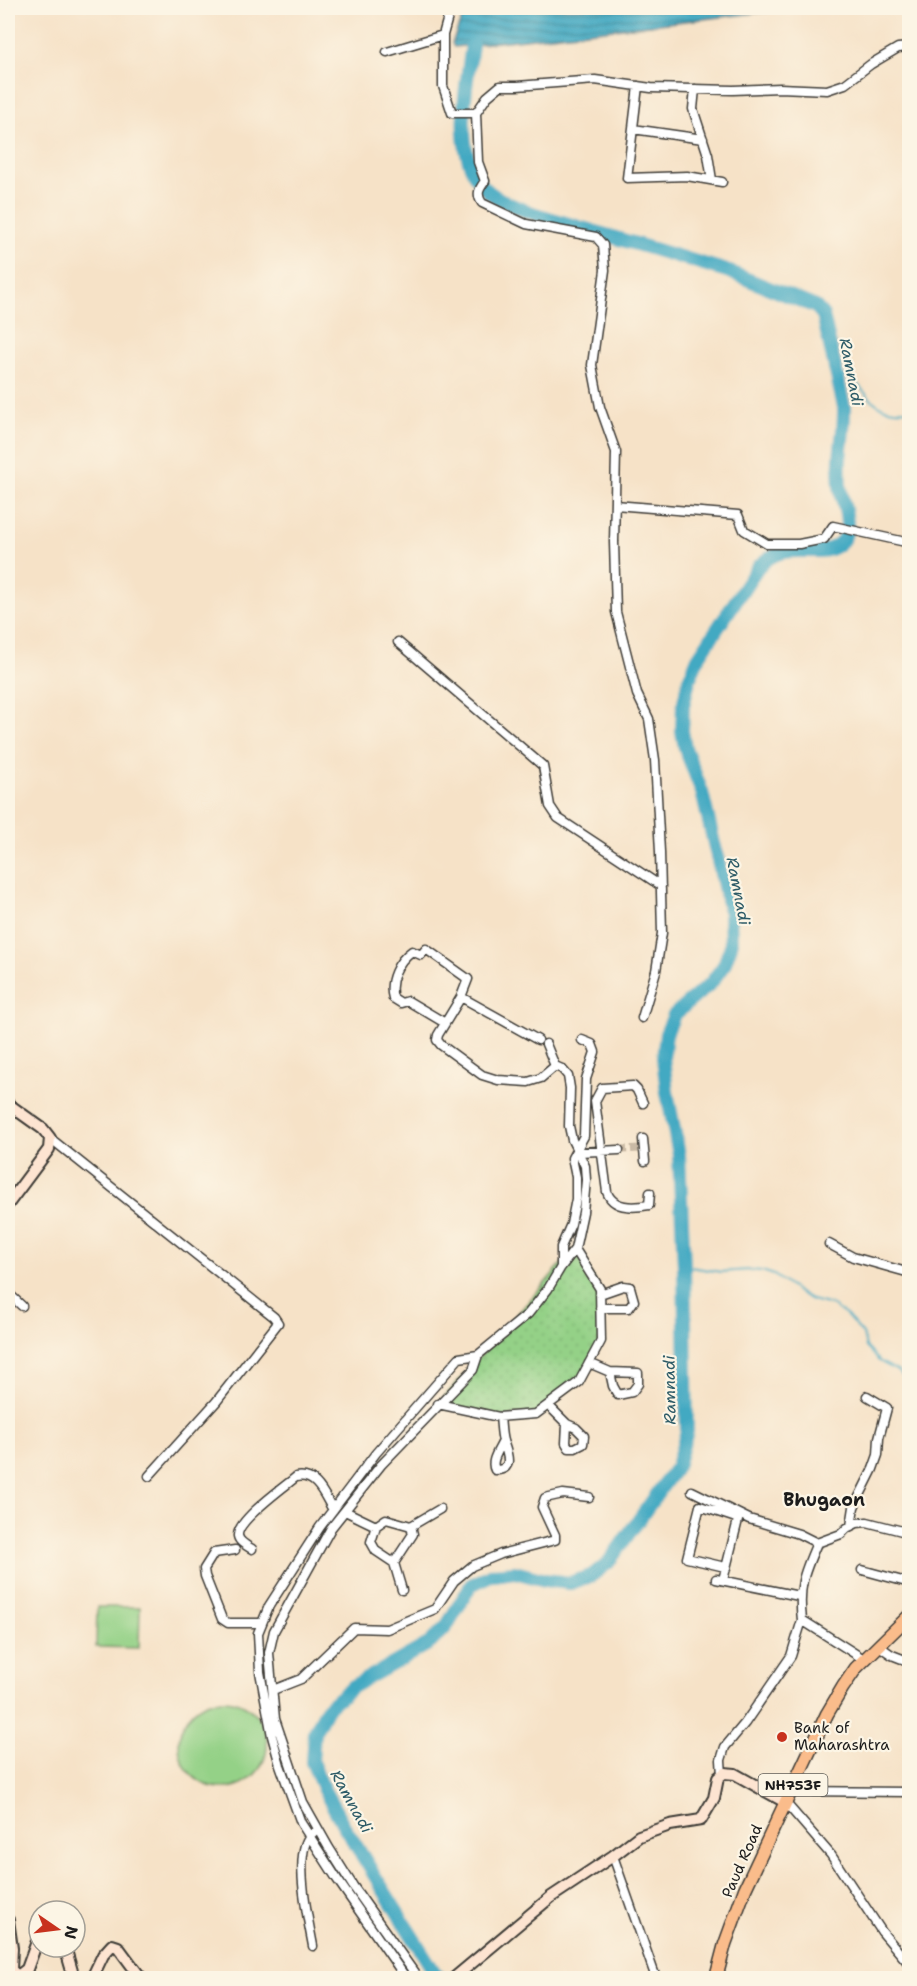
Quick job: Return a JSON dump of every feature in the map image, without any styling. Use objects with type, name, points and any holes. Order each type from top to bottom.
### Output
[{"type":"main road","name":"Paud Road","points":[[716,1978],[725,1944],[745,1889],[843,1687],[865,1660],[909,1615]]},
{"type":"street","points":[[446,8],[448,18],[442,35],[443,86],[452,113],[473,112],[500,86],[595,80],[638,86],[695,89],[827,90],[845,84],[871,64],[898,48],[909,46]]},
{"type":"street","points":[[387,52],[442,35]]},
{"type":"street","points":[[638,86],[627,178],[687,176],[722,182]]},
{"type":"street","points":[[695,89],[693,109],[703,139],[712,180]]},
{"type":"street","points":[[473,112],[478,162],[483,184],[478,197],[482,203],[526,224],[596,237],[603,245],[605,270],[592,365],[600,407],[616,452],[616,612],[637,694],[649,719],[655,760],[662,933],[659,955],[642,1018]]},
{"type":"street","points":[[633,129],[703,139]]},
{"type":"street","points":[[615,505],[738,515],[744,530],[766,544],[799,544],[824,539],[833,526],[909,543]]},
{"type":"street","points":[[398,642],[543,766],[550,806],[558,818],[661,886]]},
{"type":"street","points":[[445,1023],[408,1002],[401,1003],[393,998],[391,990],[393,977],[404,957],[412,951],[421,955],[426,949],[468,979],[461,997],[438,1035],[437,1040],[441,1045],[482,1075],[498,1080],[528,1082],[541,1078],[555,1066]]},
{"type":"street","points":[[418,1978],[369,1918],[301,1823],[280,1765],[260,1672],[258,1633],[269,1606],[333,1510],[376,1453],[459,1358],[478,1355],[528,1314],[548,1290],[575,1249],[583,1212],[586,1180],[585,1166],[572,1140],[569,1126],[568,1076],[562,1069],[555,1066],[542,1042],[461,997]]},
{"type":"street","points":[[561,1267],[561,1247],[571,1224],[576,1199],[576,1177],[572,1158],[584,1136],[586,1080],[595,1052],[592,1044],[582,1040]]},
{"type":"street","points":[[643,1103],[638,1090],[633,1086],[602,1088],[595,1101],[609,1198],[625,1206],[641,1206],[649,1204],[650,1193]]},
{"type":"street","points":[[8,1104],[43,1129],[50,1138],[274,1317],[278,1323],[216,1402],[149,1476]]},
{"type":"street","points":[[8,1204],[49,1149],[50,1138]]},
{"type":"street","points":[[643,1139],[645,1161]]},
{"type":"street","points":[[578,1149],[619,1150]]},
{"type":"street","points":[[830,1244],[853,1257],[909,1273]]},
{"type":"street","points":[[438,1404],[500,1417],[536,1414],[579,1382],[601,1341],[600,1289],[575,1249]]},
{"type":"street","points":[[600,1294],[623,1286],[630,1287],[634,1301],[629,1308],[600,1308]]},
{"type":"street","points":[[8,1293],[22,1306]]},
{"type":"street","points":[[406,1978],[303,1802],[275,1719],[269,1653],[274,1631],[332,1528],[381,1465],[473,1370],[478,1355]]},
{"type":"street","points":[[589,1363],[610,1372]]},
{"type":"street","points":[[851,1526],[854,1507],[878,1455],[879,1438],[886,1408],[867,1396]]},
{"type":"street","points":[[548,1405],[567,1424]]},
{"type":"street","points":[[500,1417],[503,1442]]},
{"type":"street","points":[[252,1549],[239,1540],[240,1526],[296,1478],[303,1476],[315,1481],[333,1510]]},
{"type":"street","points":[[692,1491],[749,1519],[799,1534],[817,1543]]},
{"type":"street","points":[[273,1690],[301,1679],[354,1628],[387,1629],[435,1609],[454,1581],[472,1566],[501,1554],[555,1540],[555,1535],[542,1507],[545,1498],[562,1494],[589,1497]]},
{"type":"street","points":[[725,1567],[687,1558],[700,1506],[738,1520],[725,1567],[719,1580],[799,1596]]},
{"type":"street","points":[[402,1590],[394,1563],[376,1551],[371,1542],[376,1526],[386,1519],[411,1526],[440,1509]]},
{"type":"street","points":[[345,1511],[376,1526]]},
{"type":"street","points":[[722,1775],[721,1760],[725,1748],[791,1656],[801,1620],[799,1596],[805,1570],[817,1543],[841,1534],[851,1526],[867,1522],[909,1533]]},
{"type":"street","points":[[394,1563],[412,1534],[411,1526]]},
{"type":"street","points":[[235,1550],[214,1552],[204,1569],[205,1576],[222,1619],[228,1623],[261,1623]]},
{"type":"street","points":[[862,1570],[909,1583]]},
{"type":"street","points":[[801,1620],[865,1660]]},
{"type":"street","points":[[879,1646],[892,1655],[909,1662]]},
{"type":"street","points":[[258,1653],[269,1653]]},
{"type":"street","points":[[457,1978],[552,1897],[639,1836],[670,1825],[701,1820],[714,1798],[718,1778],[724,1773],[735,1774],[788,1797],[909,1792]]},
{"type":"street","points":[[788,1797],[831,1855],[882,1932],[909,1965]]},
{"type":"street","points":[[313,1946],[302,1880],[304,1848],[309,1835],[318,1829]]},
{"type":"street","points":[[613,1856],[656,1978]]},
{"type":"street","points":[[8,1920],[12,1948],[9,1973],[18,1976],[27,1969],[31,1959]]},
{"type":"street","points":[[92,1978],[103,1954],[112,1945],[118,1947],[141,1978]]},
{"type":"street","points":[[68,1959],[74,1978]]},
{"type":"green space","points":[[575,1249],[600,1289],[601,1341],[579,1382],[536,1414],[499,1417],[438,1404]]},
{"type":"green space","points":[[97,1607],[140,1607],[139,1648],[96,1647]]},
{"type":"green space","points":[[223,1700],[240,1703],[254,1713],[264,1727],[267,1744],[264,1761],[254,1775],[240,1785],[223,1788],[206,1785],[192,1775],[182,1761],[179,1744],[182,1727],[192,1713],[206,1703]]},
{"type":"water","points":[[466,8],[832,8],[792,9],[454,47],[452,43]]},
{"type":"waterway","name":"Ramnadi","points":[[438,1978],[324,1790],[312,1762],[314,1733],[327,1708],[352,1687],[430,1643],[446,1627],[471,1585],[492,1574],[515,1572],[545,1580],[570,1583],[591,1576],[608,1563],[677,1466],[687,1431],[684,1266],[679,1155],[663,1058],[666,1034],[674,1015],[711,983],[724,965],[731,946],[730,912],[702,792],[685,748],[682,731],[683,706],[689,680],[698,658],[758,567],[779,553],[830,549],[840,543],[847,530],[839,475],[844,407],[823,315],[816,307],[727,271],[535,214],[494,196],[477,178],[469,162],[465,143],[464,102],[472,45]]},
{"type":"waterway","points":[[838,379],[848,375],[873,401],[886,408],[895,410],[910,408]]},
{"type":"waterway","points":[[684,1266],[721,1272],[762,1271],[774,1275],[799,1293],[812,1300],[831,1305],[846,1315],[863,1334],[866,1347],[879,1361],[897,1371],[910,1382]]},
{"type":"tunnel","points":[[619,1150],[644,1148]]},
{"type":"place","name":"Bank of Maharashtra","points":[[782,1737]]},
{"type":"district","name":"Bhugaon","points":[[824,1500]]}]
